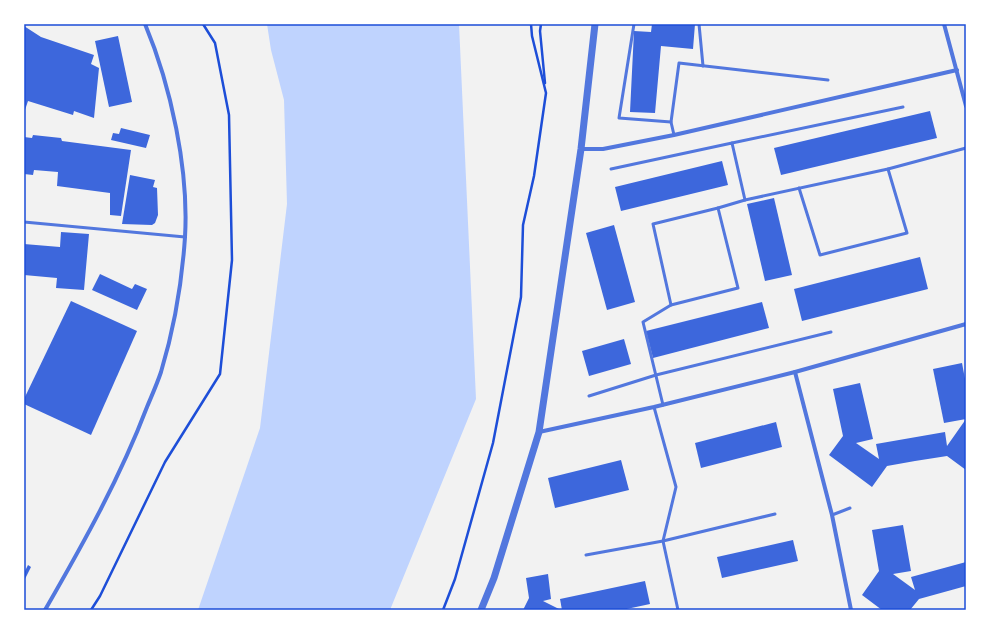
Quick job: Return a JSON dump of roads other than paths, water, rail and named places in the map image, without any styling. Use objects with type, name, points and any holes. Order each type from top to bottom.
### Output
[{"type":"street","points":[[45,610],[80,549],[136,437],[158,380],[178,302],[185,236],[182,164],[173,115],[153,43],[145,24]]},
{"type":"street","points":[[481,610],[494,578],[539,432],[581,149],[595,24]]},
{"type":"street","points":[[944,24],[966,106]]},
{"type":"street","points":[[581,149],[603,149],[674,135],[957,70]]},
{"type":"street","points":[[539,432],[663,405],[795,372],[966,324]]},
{"type":"street","points":[[795,372],[832,515],[851,610]]},
{"type":"lane","points":[[634,24],[619,118],[671,122]]},
{"type":"lane","points":[[699,24],[703,66]]},
{"type":"lane","points":[[674,135],[671,122],[679,63],[828,80]]},
{"type":"lane","points":[[611,169],[903,107]]},
{"type":"lane","points":[[732,143],[745,200]]},
{"type":"lane","points":[[671,305],[653,224],[745,200],[888,169],[966,148]]},
{"type":"lane","points":[[799,188],[820,255],[907,233],[888,169]]},
{"type":"lane","points":[[663,405],[643,322],[671,305],[738,288],[718,208]]},
{"type":"lane","points":[[24,222],[185,236]]},
{"type":"lane","points":[[589,396],[656,375],[831,332]]},
{"type":"lane","points":[[654,407],[676,487],[663,541],[678,610]]},
{"type":"lane","points":[[832,515],[850,508]]},
{"type":"lane","points":[[586,555],[663,541],[775,514]]},
{"type":"water","points":[[267,24],[459,24],[476,399],[390,610],[198,610],[260,428],[287,204],[284,100],[271,50]]}]
